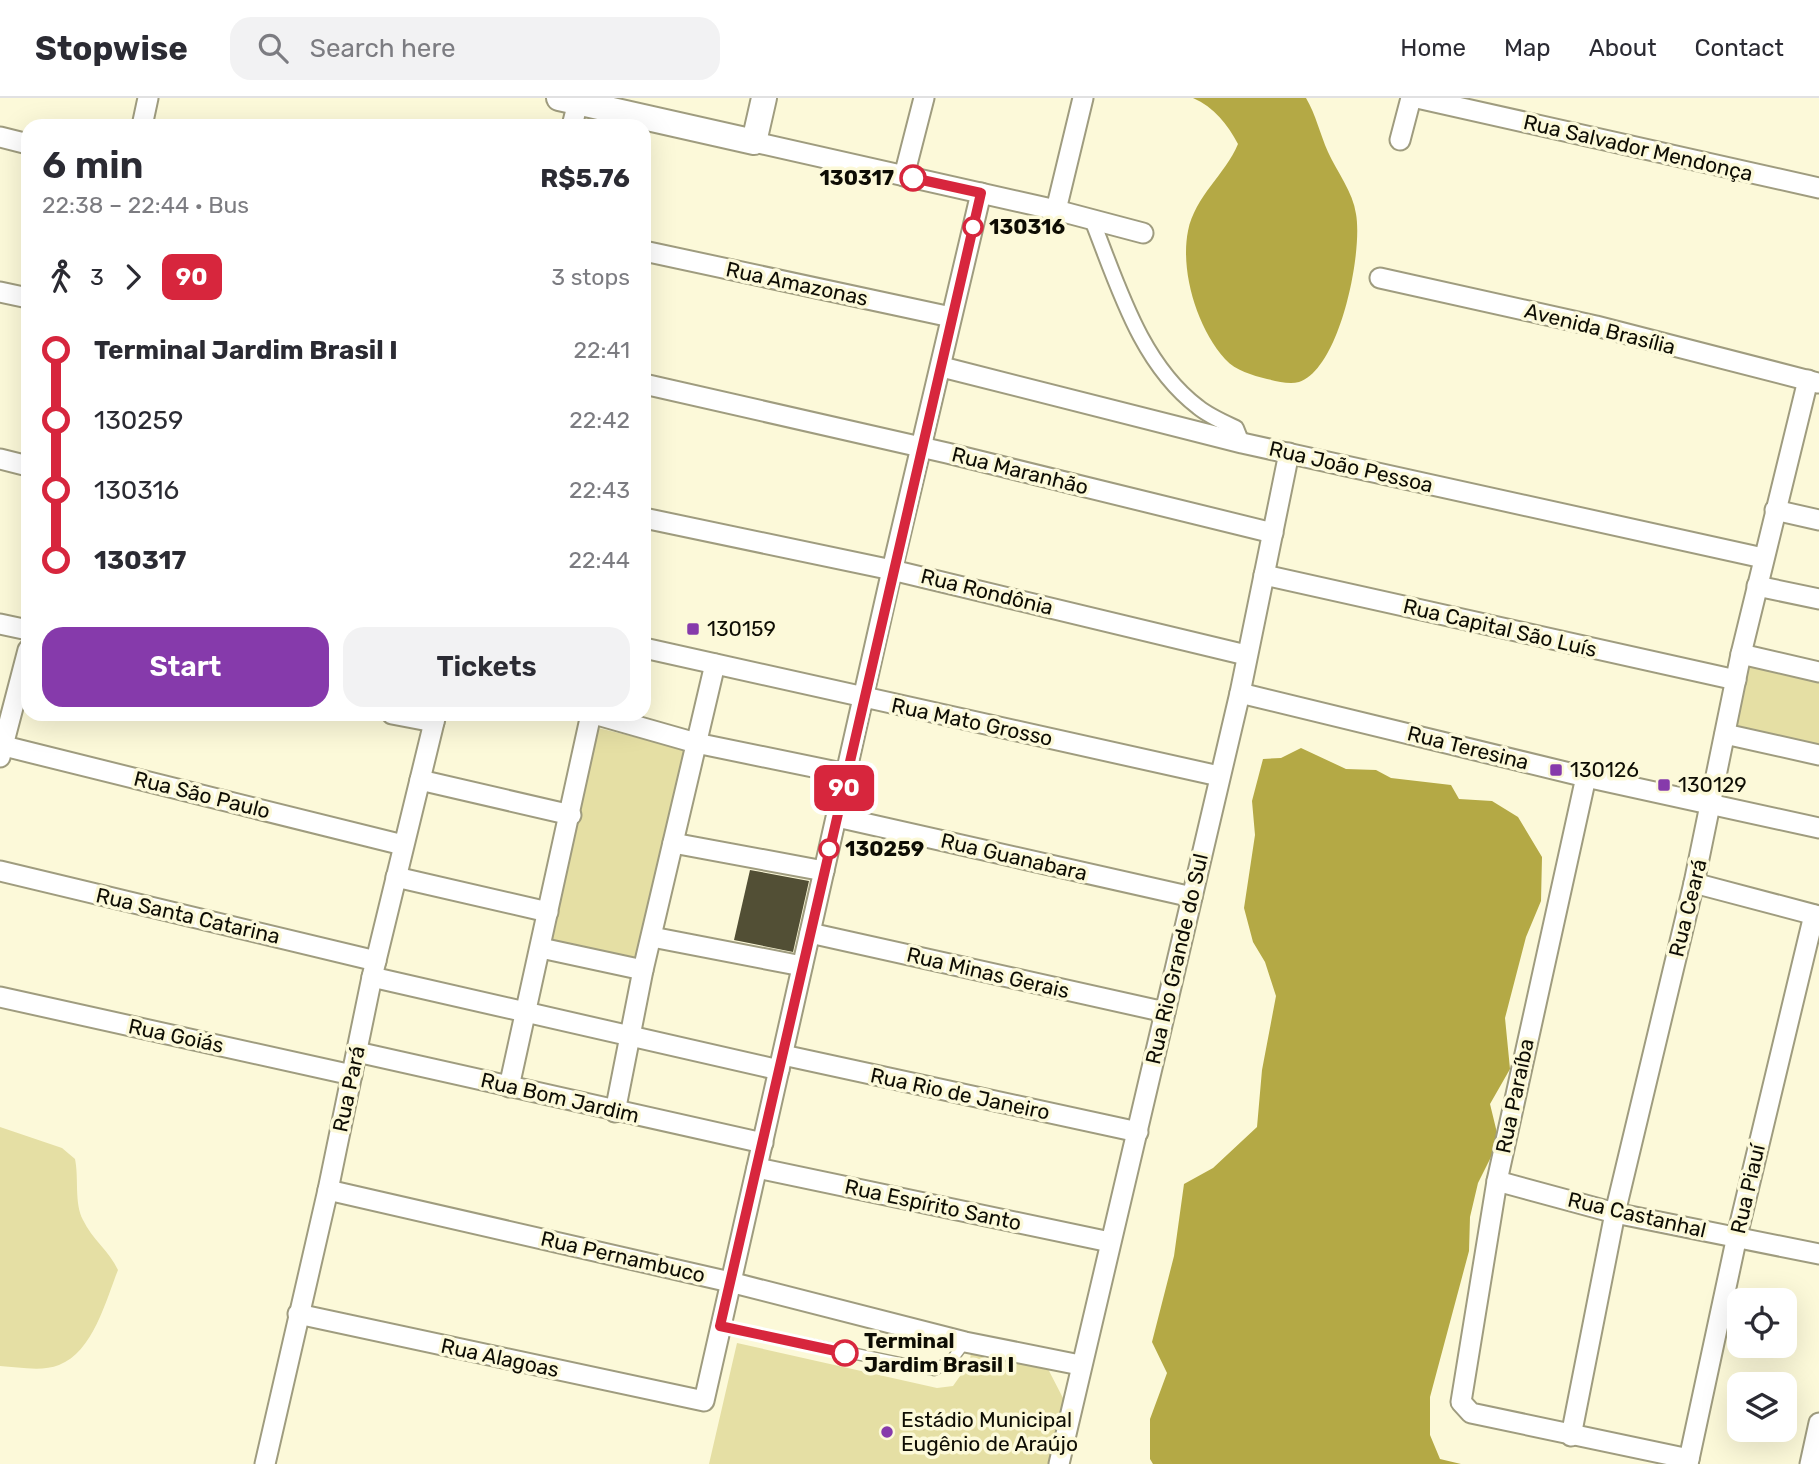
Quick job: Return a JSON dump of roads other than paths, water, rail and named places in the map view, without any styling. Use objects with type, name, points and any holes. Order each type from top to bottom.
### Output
[{"type":"street","points":[[144,119],[148,98]]},
{"type":"street","points":[[754,142],[764,98]]},
{"type":"street","points":[[904,176],[924,98]]},
{"type":"street","points":[[1056,210],[1083,98]]},
{"type":"street","points":[[1400,140],[1411,98]]},
{"type":"street","name":"Rua Salvador Mendonça","points":[[1416,98],[1819,188]]},
{"type":"street","points":[[572,106],[638,119]]},
{"type":"street","points":[[651,122],[981,193],[1143,233]]},
{"type":"street","points":[[0,137],[21,142]]},
{"type":"street","points":[[720,1326],[981,193]]},
{"type":"street","points":[[1092,220],[1148,352],[1183,395],[1200,410],[1236,428],[1242,443]]},
{"type":"street","name":"Rua Amazonas","points":[[651,253],[951,317]]},
{"type":"street","name":"Avenida Brasília","points":[[1380,278],[1596,326],[1813,382]]},
{"type":"street","points":[[0,292],[21,296]]},
{"type":"street","name":"Rua João Pessoa","points":[[942,367],[1242,443],[1763,558]]},
{"type":"street","name":"Rua Ceará","points":[[1571,1436],[1615,1213],[1695,883],[1763,558],[1813,382]]},
{"type":"street","name":"Rua Maranhão","points":[[651,386],[922,447],[1273,533]]},
{"type":"street","name":"Rua Rio Grande do Sul","points":[[1059,1464],[1080,1365],[1138,1132],[1240,693],[1289,453]]},
{"type":"street","points":[[0,459],[21,464]]},
{"type":"street","points":[[1775,510],[1819,520]]},
{"type":"street","name":"Rua Rondônia","points":[[651,519],[892,570],[1246,654]]},
{"type":"street","name":"Rua Capital São Luís","points":[[1264,575],[1736,680]]},
{"type":"street","points":[[1757,586],[1819,599]]},
{"type":"street","points":[[0,624],[21,628]]},
{"type":"street","name":"Rua Mato Grosso","points":[[651,650],[1219,776]]},
{"type":"street","points":[[1741,654],[1819,672]]},
{"type":"street","points":[[615,1112],[643,970],[715,664]]},
{"type":"street","points":[[1,749],[21,676]]},
{"type":"street","name":"Rua Teresina","points":[[1240,693],[1586,776],[1819,828]]},
{"type":"street","name":"Rua Pará","points":[[265,1464],[328,1190],[374,969],[434,721]]},
{"type":"street","points":[[509,1087],[591,721]]},
{"type":"street","points":[[617,721],[696,743],[847,774]]},
{"type":"street","points":[[1725,734],[1819,755]]},
{"type":"street","name":"Rua São Paulo","points":[[1,749],[403,845]]},
{"type":"street","name":"Rua Paraíba","points":[[1571,1436],[1471,1413],[1464,1408],[1460,1395],[1497,1181],[1586,776]]},
{"type":"street","points":[[420,780],[571,815]]},
{"type":"street","name":"Rua Guanabara","points":[[837,817],[1192,897]]},
{"type":"street","points":[[673,843],[824,871]]},
{"type":"street","name":"Rua Santa Catarina","points":[[0,871],[374,969],[525,1012]]},
{"type":"street","points":[[396,877],[548,912]]},
{"type":"street","points":[[1695,883],[1816,916]]},
{"type":"street","name":"Rua Piauí","points":[[1689,1462],[1737,1236],[1816,916]]},
{"type":"street","name":"Rua Minas Gerais","points":[[810,933],[1166,1012]]},
{"type":"street","points":[[652,937],[802,967]]},
{"type":"street","points":[[541,948],[643,970]]},
{"type":"street","name":"Rua Goiás","points":[[0,997],[352,1075]]},
{"type":"street","name":"Rua Rio de Janeiro","points":[[525,1012],[631,1037],[1138,1132]]},
{"type":"street","name":"Rua Bom Jardim","points":[[357,1052],[615,1112],[763,1143]]},
{"type":"street","name":"Rua Espírito Santo","points":[[757,1168],[1110,1242]]},
{"type":"street","name":"Rua Castanhal","points":[[1497,1181],[1615,1213],[1819,1254]]},
{"type":"street","name":"Rua Pernambuco","points":[[328,1190],[730,1282],[965,1342],[1080,1365]]},
{"type":"street","name":"Rua Alagoas","points":[[298,1314],[703,1402],[720,1326]]},
{"type":"street","points":[[1810,1464],[1819,1423]]},
{"type":"street","points":[[1571,1436],[1635,1457],[1689,1462]]},
{"type":"lane","points":[[720,1326],[934,1370],[951,1361],[965,1342]]},
{"type":"place","name":"130317","points":[[913,178]]},
{"type":"place","name":"130316","points":[[973,227]]},
{"type":"place","name":"130159","points":[[693,629]]},
{"type":"place","name":"130126","points":[[1556,770]]},
{"type":"place","name":"130129","points":[[1664,785]]},
{"type":"place","name":"130259","points":[[829,849]]},
{"type":"place","name":"Terminal Jardim Brasil I","points":[[845,1353]]},
{"type":"place","name":"Estádio Municipal Eugênio de Araújo","points":[[887,1432]]}]
